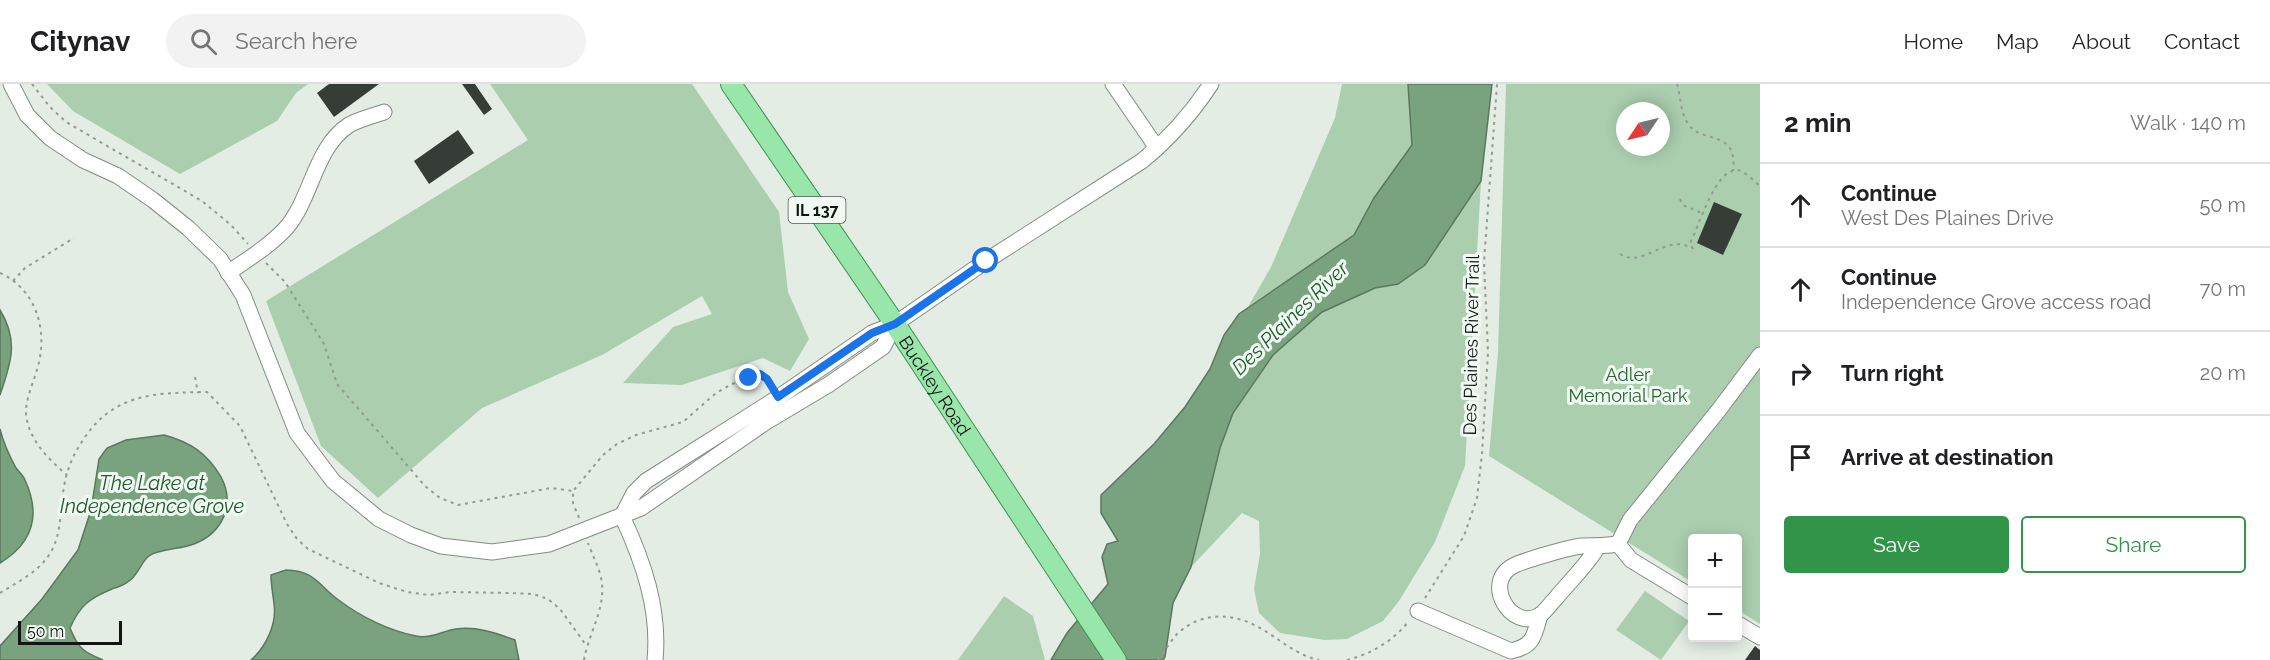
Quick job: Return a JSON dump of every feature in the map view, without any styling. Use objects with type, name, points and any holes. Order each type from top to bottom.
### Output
[{"type":"main road","name":"Buckley Road","points":[[731,84],[895,324],[1116,660]]},
{"type":"street","points":[[11,84],[27,115],[50,138],[83,160],[118,176],[153,200],[188,228],[220,259],[243,296],[297,433],[333,481],[379,519],[411,535],[441,546],[492,552],[549,544],[641,508],[766,422],[883,347],[895,324]]},
{"type":"street","points":[[1113,84],[1157,148]]},
{"type":"street","points":[[622,516],[634,493],[646,481],[778,397],[872,333],[895,324],[986,261],[1142,161],[1196,107],[1211,84]]},
{"type":"street","points":[[228,273],[286,227],[301,205],[321,159],[335,137],[350,124],[384,112]]},
{"type":"street","points":[[1618,544],[1630,520],[1760,355]]},
{"type":"street","points":[[823,366],[833,381]]},
{"type":"street","points":[[622,516],[635,543],[651,591],[655,620],[655,660]]},
{"type":"street","points":[[1540,615],[1528,618],[1517,616],[1509,610],[1499,592],[1505,572],[1514,565],[1580,546],[1598,548],[1618,544]]},
{"type":"street","points":[[1618,544],[1630,560],[1688,595]]},
{"type":"street","points":[[1418,610],[1511,651],[1524,648],[1534,638],[1540,615],[1598,548]]},
{"type":"street","points":[[1742,627],[1760,637]]},
{"type":"path","points":[[32,84],[49,106],[66,122],[202,201],[231,225],[285,282],[324,344],[337,384],[425,486],[440,498],[458,505],[551,488],[573,491]]},
{"type":"path","name":"Des Plaines River Trail","points":[[1347,660],[1377,649],[1403,629],[1418,610],[1464,536],[1477,498],[1488,352],[1484,262],[1497,84]]},
{"type":"path","points":[[1677,84],[1681,106],[1688,125],[1696,132],[1718,138],[1727,145],[1733,154],[1733,171]]},
{"type":"path","points":[[1620,254],[1626,258],[1635,258],[1678,243],[1693,249],[1690,243],[1719,180],[1739,170],[1760,186]]},
{"type":"path","points":[[1680,200],[1683,205],[1704,214]]},
{"type":"path","points":[[13,281],[25,268],[74,238]]},
{"type":"path","points":[[0,273],[20,285],[35,306],[41,327],[42,347],[27,403],[29,426],[49,460],[67,475]]},
{"type":"path","points":[[584,660],[586,645],[601,609],[601,575],[573,503],[573,491],[603,455],[617,444],[636,435],[683,422],[716,393],[732,384],[760,374],[767,379],[778,397]]},
{"type":"path","points":[[195,376],[198,393]]},
{"type":"path","points":[[0,593],[39,568],[52,549],[59,524],[69,463],[104,413],[122,403],[165,393],[207,392],[240,426],[287,524],[297,539],[308,549],[379,583],[407,592],[429,595],[450,592],[532,594],[548,599],[560,609],[586,645]]},
{"type":"path","points":[[1158,660],[1178,633],[1204,617],[1221,615],[1258,626],[1287,647],[1309,658],[1319,660]]},
{"type":"green space","points":[[47,84],[308,84],[296,93],[277,121],[180,174],[73,111]]},
{"type":"green space","points":[[490,84],[692,84],[779,212],[788,292],[809,339],[790,371],[763,358],[682,385],[623,383],[673,327],[712,314],[702,296],[602,355],[482,408],[378,498],[321,446],[266,301],[528,140]]},
{"type":"green space","points":[[1342,84],[1408,84],[1412,145],[1374,198],[1354,235],[1248,307],[1271,267],[1335,118]]},
{"type":"green space","name":"Adler Memorial Park","points":[[1506,84],[1760,84],[1760,624],[1742,613],[1742,534],[1688,534],[1688,580],[1489,456],[1498,353]]},
{"type":"green space","points":[[1481,181],[1465,466],[1435,542],[1399,601],[1383,621],[1347,639],[1325,640],[1280,633],[1259,613],[1254,589],[1260,554],[1259,521],[1242,513],[1191,567],[1220,448],[1233,413],[1273,355],[1322,312],[1375,288],[1398,284],[1425,265]]},
{"type":"green space","points":[[1645,591],[1688,620],[1661,660],[1616,630]]},
{"type":"green space","points":[[1004,596],[1033,616],[1045,660],[958,660]]},
{"type":"water","name":"Des Plaines River","points":[[1408,84],[1492,84],[1481,181],[1425,265],[1398,284],[1375,288],[1322,312],[1273,355],[1233,413],[1220,448],[1191,567],[1173,603],[1163,660],[1051,660],[1067,633],[1108,584],[1102,557],[1107,544],[1118,541],[1101,513],[1101,495],[1154,444],[1185,407],[1210,369],[1224,335],[1239,314],[1354,235],[1374,198],[1412,145]]},
{"type":"water","points":[[0,310],[10,332],[11,352],[0,395]]},
{"type":"water","points":[[0,429],[9,454],[24,478],[30,493],[33,516],[27,537],[20,547],[0,563]]},
{"type":"water","name":"The Lake at Independence Grove","points":[[164,435],[190,445],[204,455],[221,477],[227,498],[224,517],[219,525],[212,533],[194,544],[149,556],[127,582],[86,603],[70,628],[82,648],[103,660],[0,660],[0,646],[42,599],[78,550],[91,510],[99,459],[107,448],[126,440]]},
{"type":"water","points":[[286,570],[311,576],[348,607],[396,631],[421,637],[456,629],[478,629],[515,640],[519,660],[251,660],[266,642],[274,619],[271,575]]},
{"type":"building","points":[[329,84],[379,84],[334,117],[317,93]]},
{"type":"building","points":[[462,84],[475,84],[492,109],[484,115]]},
{"type":"building","points":[[458,130],[474,153],[429,184],[414,161]]},
{"type":"building","points":[[1714,202],[1742,214],[1723,255],[1697,243]]},
{"type":"building","points":[[1755,646],[1760,650],[1760,660],[1745,660]]},
{"type":"route","points":[[749,378],[760,374],[767,379],[778,397],[872,333],[895,324],[986,261]]}]
